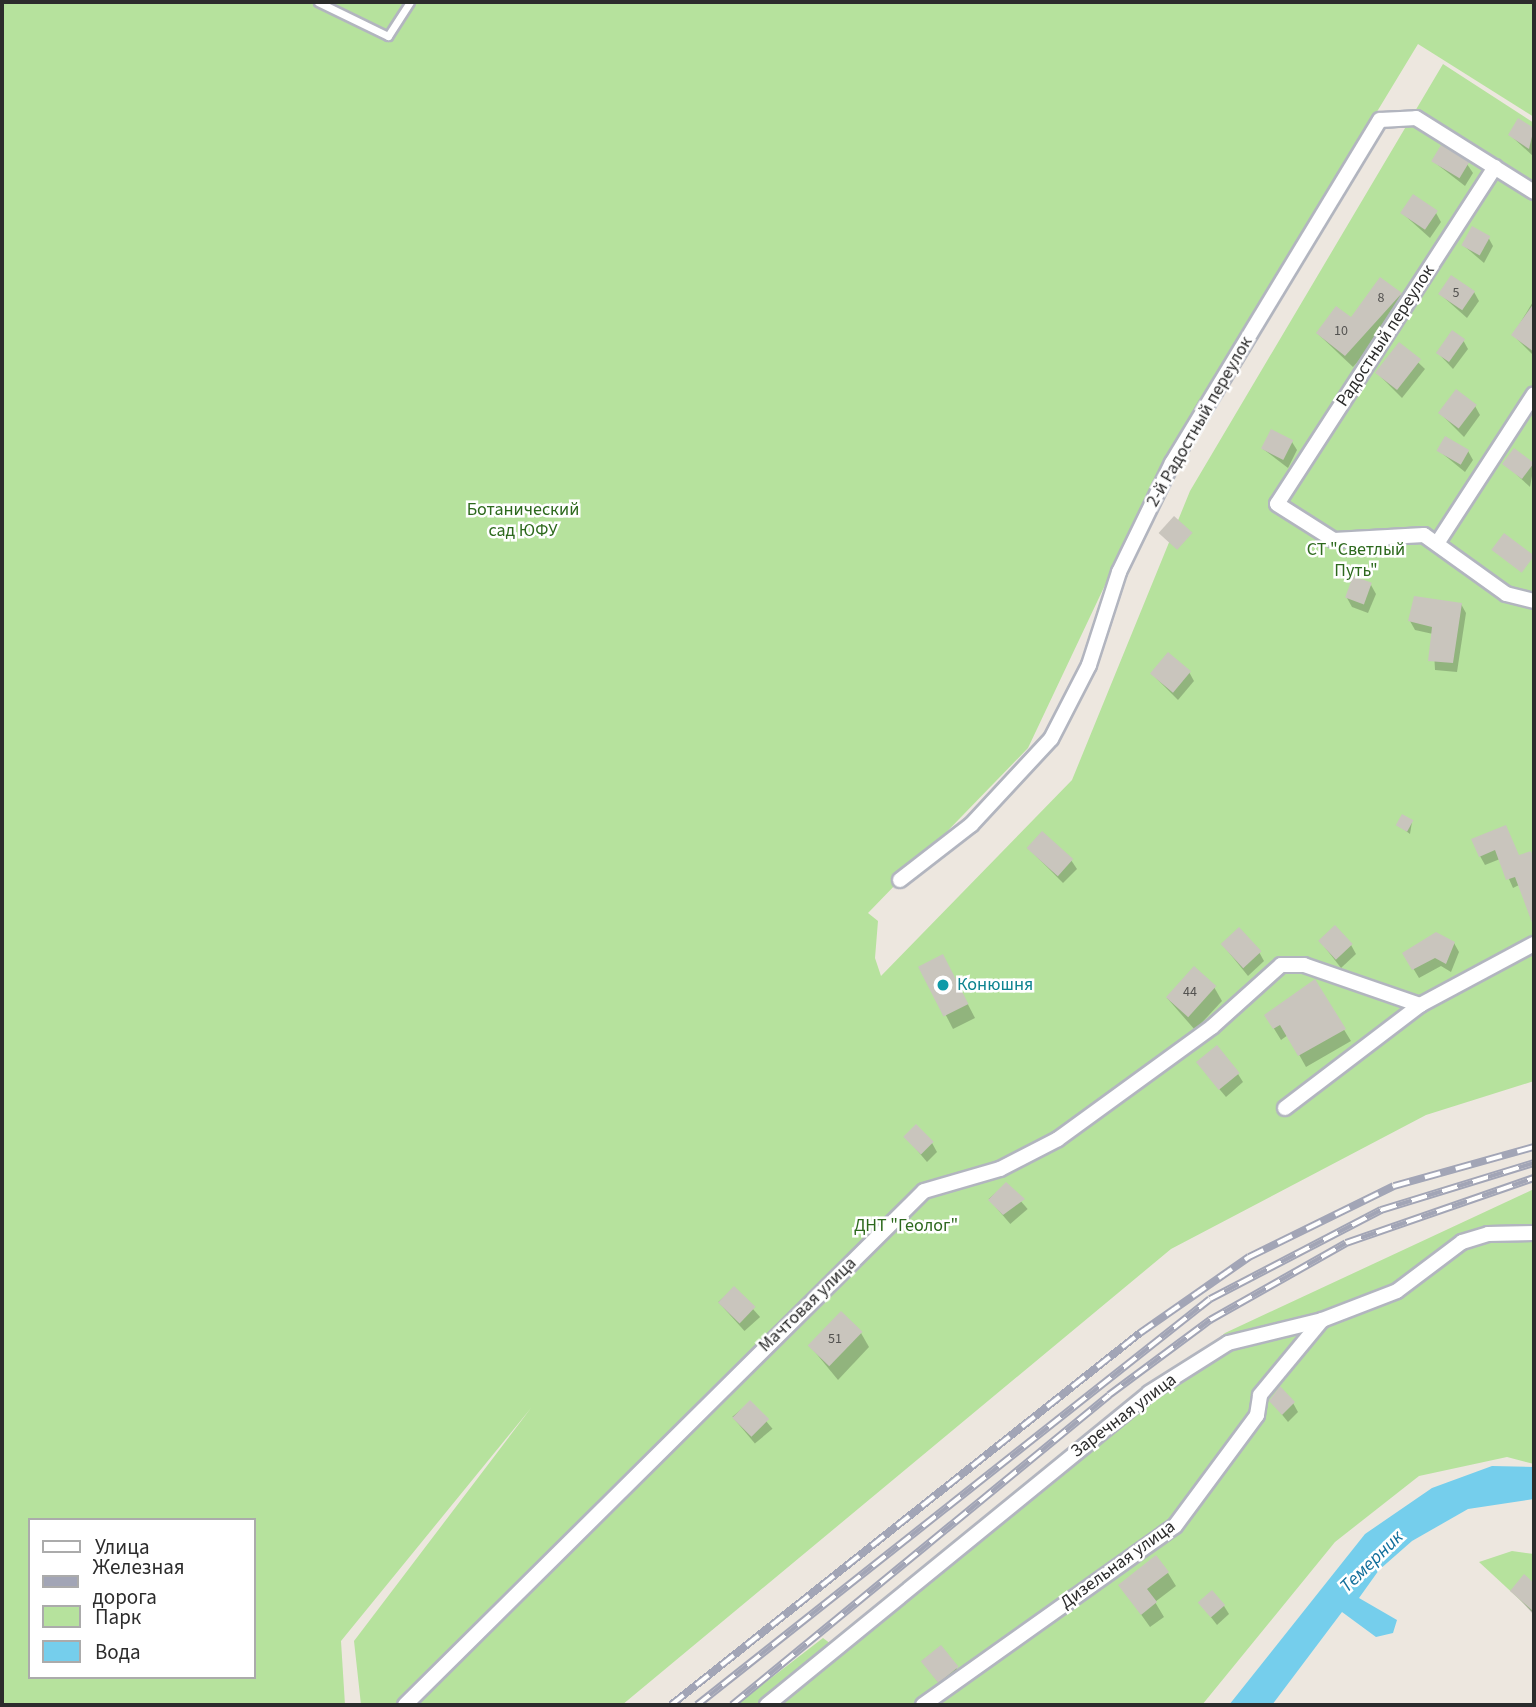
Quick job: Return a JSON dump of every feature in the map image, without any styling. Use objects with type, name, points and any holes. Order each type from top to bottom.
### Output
[{"type":"street","name":"2-й Радостный переулок","points":[[900,880],[971,825],[1051,739],[1089,665],[1119,572],[1172,463],[1380,120],[1416,118],[1495,167]]},
{"type":"street","points":[[1495,167],[1534,192]]},
{"type":"street","name":"Радостный переулок","points":[[1438,542],[1424,535],[1334,540],[1277,504],[1495,167]]},
{"type":"street","points":[[1534,394],[1438,542],[1506,594],[1534,601]]},
{"type":"street","points":[[1285,1108],[1420,1005],[1534,944]]},
{"type":"street","name":"Мачтовая улица","points":[[405,1705],[925,1191],[1000,1169],[1058,1139],[1212,1027],[1281,965],[1304,965],[1420,1005]]},
{"type":"street","name":"Заречная улица","points":[[767,1705],[1149,1393],[1228,1343],[1322,1320],[1397,1291],[1462,1242],[1488,1234],[1534,1233]]},
{"type":"street","name":"Дизельная улица","points":[[923,1705],[1175,1526],[1257,1415],[1260,1395],[1322,1320]]},
{"type":"lane","points":[[318,2],[388,36],[410,2]]},
{"type":"green space","name":"Ботанический сад ЮФУ","points":[[2,2],[1534,2],[1534,117],[1418,44],[1158,473],[1028,748],[868,913],[878,921],[875,958],[881,976],[1072,780],[1190,491],[1443,64],[1534,123],[1534,1081],[1426,1115],[1171,1249],[622,1705],[361,1705],[354,1641],[531,1408],[341,1641],[345,1705],[2,1705]]},
{"type":"green space","points":[[1534,1189],[1534,1464],[1507,1457],[1419,1476],[1335,1542],[1202,1705],[772,1705],[1054,1483],[1225,1333]]},
{"type":"green space","points":[[1512,1551],[1534,1554],[1534,1613],[1479,1562]]},
{"type":"green space","points":[[823,1638],[831,1644],[763,1705],[736,1705]]},
{"type":"water","name":"Темерник","points":[[1492,1466],[1534,1467],[1534,1499],[1468,1509],[1412,1541],[1379,1570],[1359,1598],[1397,1620],[1393,1633],[1376,1637],[1342,1612],[1272,1705],[1229,1705],[1365,1534],[1432,1488]]},
{"type":"building","points":[[1518,118],[1534,128],[1529,149],[1508,135]]},
{"type":"building","points":[[1441,145],[1469,162],[1460,178],[1431,161]]},
{"type":"building","points":[[1413,194],[1438,211],[1425,230],[1400,213]]},
{"type":"building","points":[[1472,226],[1490,236],[1480,255],[1461,245]]},
{"type":"building","points":[[1451,275],[1475,291],[1462,310],[1438,294]]},
{"type":"building","points":[[1380,277],[1402,293],[1345,356],[1316,333],[1336,306],[1351,317]]},
{"type":"building","points":[[1534,303],[1534,352],[1511,335]]},
{"type":"building","points":[[1452,330],[1465,339],[1449,362],[1436,353]]},
{"type":"building","points":[[1399,342],[1421,359],[1397,390],[1375,373]]},
{"type":"building","points":[[1456,389],[1477,405],[1459,429],[1438,413]]},
{"type":"building","points":[[1271,429],[1293,440],[1283,460],[1261,449]]},
{"type":"building","points":[[1445,436],[1469,450],[1461,465],[1436,451]]},
{"type":"building","points":[[1514,448],[1534,463],[1522,479],[1502,464]]},
{"type":"building","points":[[1174,516],[1193,533],[1177,550],[1159,533]]},
{"type":"building","points":[[1504,533],[1534,556],[1522,573],[1491,550]]},
{"type":"building","points":[[1353,576],[1372,583],[1364,604],[1345,598]]},
{"type":"building","points":[[1414,596],[1462,603],[1453,663],[1428,661],[1432,627],[1408,621]]},
{"type":"building","points":[[1168,652],[1191,671],[1173,693],[1150,673]]},
{"type":"building","points":[[1402,814],[1413,820],[1407,832],[1396,825]]},
{"type":"building","points":[[1506,825],[1519,855],[1531,851],[1534,860],[1534,928],[1515,877],[1506,880],[1495,850],[1479,857],[1471,839]]},
{"type":"building","points":[[1042,831],[1073,859],[1058,876],[1027,848]]},
{"type":"building","points":[[1335,925],[1353,944],[1336,960],[1318,941]]},
{"type":"building","points":[[1239,927],[1262,951],[1243,968],[1221,944]]},
{"type":"building","points":[[1436,932],[1455,942],[1446,964],[1435,958],[1412,970],[1402,953]]},
{"type":"building","name":"Конюшня","points":[[943,954],[968,1004],[943,1017],[918,967]]},
{"type":"building","points":[[1194,966],[1216,986],[1188,1017],[1166,997]]},
{"type":"building","points":[[1315,979],[1346,1029],[1298,1056],[1280,1025],[1273,1029],[1264,1015]]},
{"type":"building","points":[[1217,1045],[1240,1073],[1219,1090],[1196,1062]]},
{"type":"building","points":[[916,1124],[934,1142],[921,1154],[903,1137]]},
{"type":"building","points":[[1006,1182],[1025,1199],[1003,1215],[988,1200]]},
{"type":"building","points":[[734,1286],[756,1307],[740,1323],[718,1303]]},
{"type":"building","points":[[841,1311],[863,1332],[829,1366],[808,1346]]},
{"type":"building","points":[[1280,1386],[1295,1402],[1282,1415],[1269,1401]]},
{"type":"building","points":[[750,1400],[769,1419],[751,1437],[732,1418]]},
{"type":"building","points":[[1156,1555],[1169,1572],[1147,1589],[1157,1602],[1141,1615],[1118,1585]]},
{"type":"building","points":[[1524,1574],[1534,1583],[1534,1612],[1510,1591]]},
{"type":"building","points":[[1212,1590],[1225,1605],[1211,1618],[1198,1602]]},
{"type":"building","points":[[941,1645],[959,1667],[938,1683],[921,1661]]},
{"type":"railway","points":[[671,1705],[1140,1333],[1249,1257],[1394,1186],[1534,1147]]},
{"type":"railway","points":[[697,1705],[1210,1299],[1381,1210],[1534,1163]]},
{"type":"railway","points":[[732,1705],[1109,1395],[1210,1320],[1346,1243],[1534,1178]]},
{"type":"place","name":"Конюшня","points":[[943,985]]},
{"type":"park label","name":"СТ \"Светлый Путь\"","points":[[1356,561]]},
{"type":"park label","name":"ДНТ \"Геолог\"","points":[[906,1226]]}]
